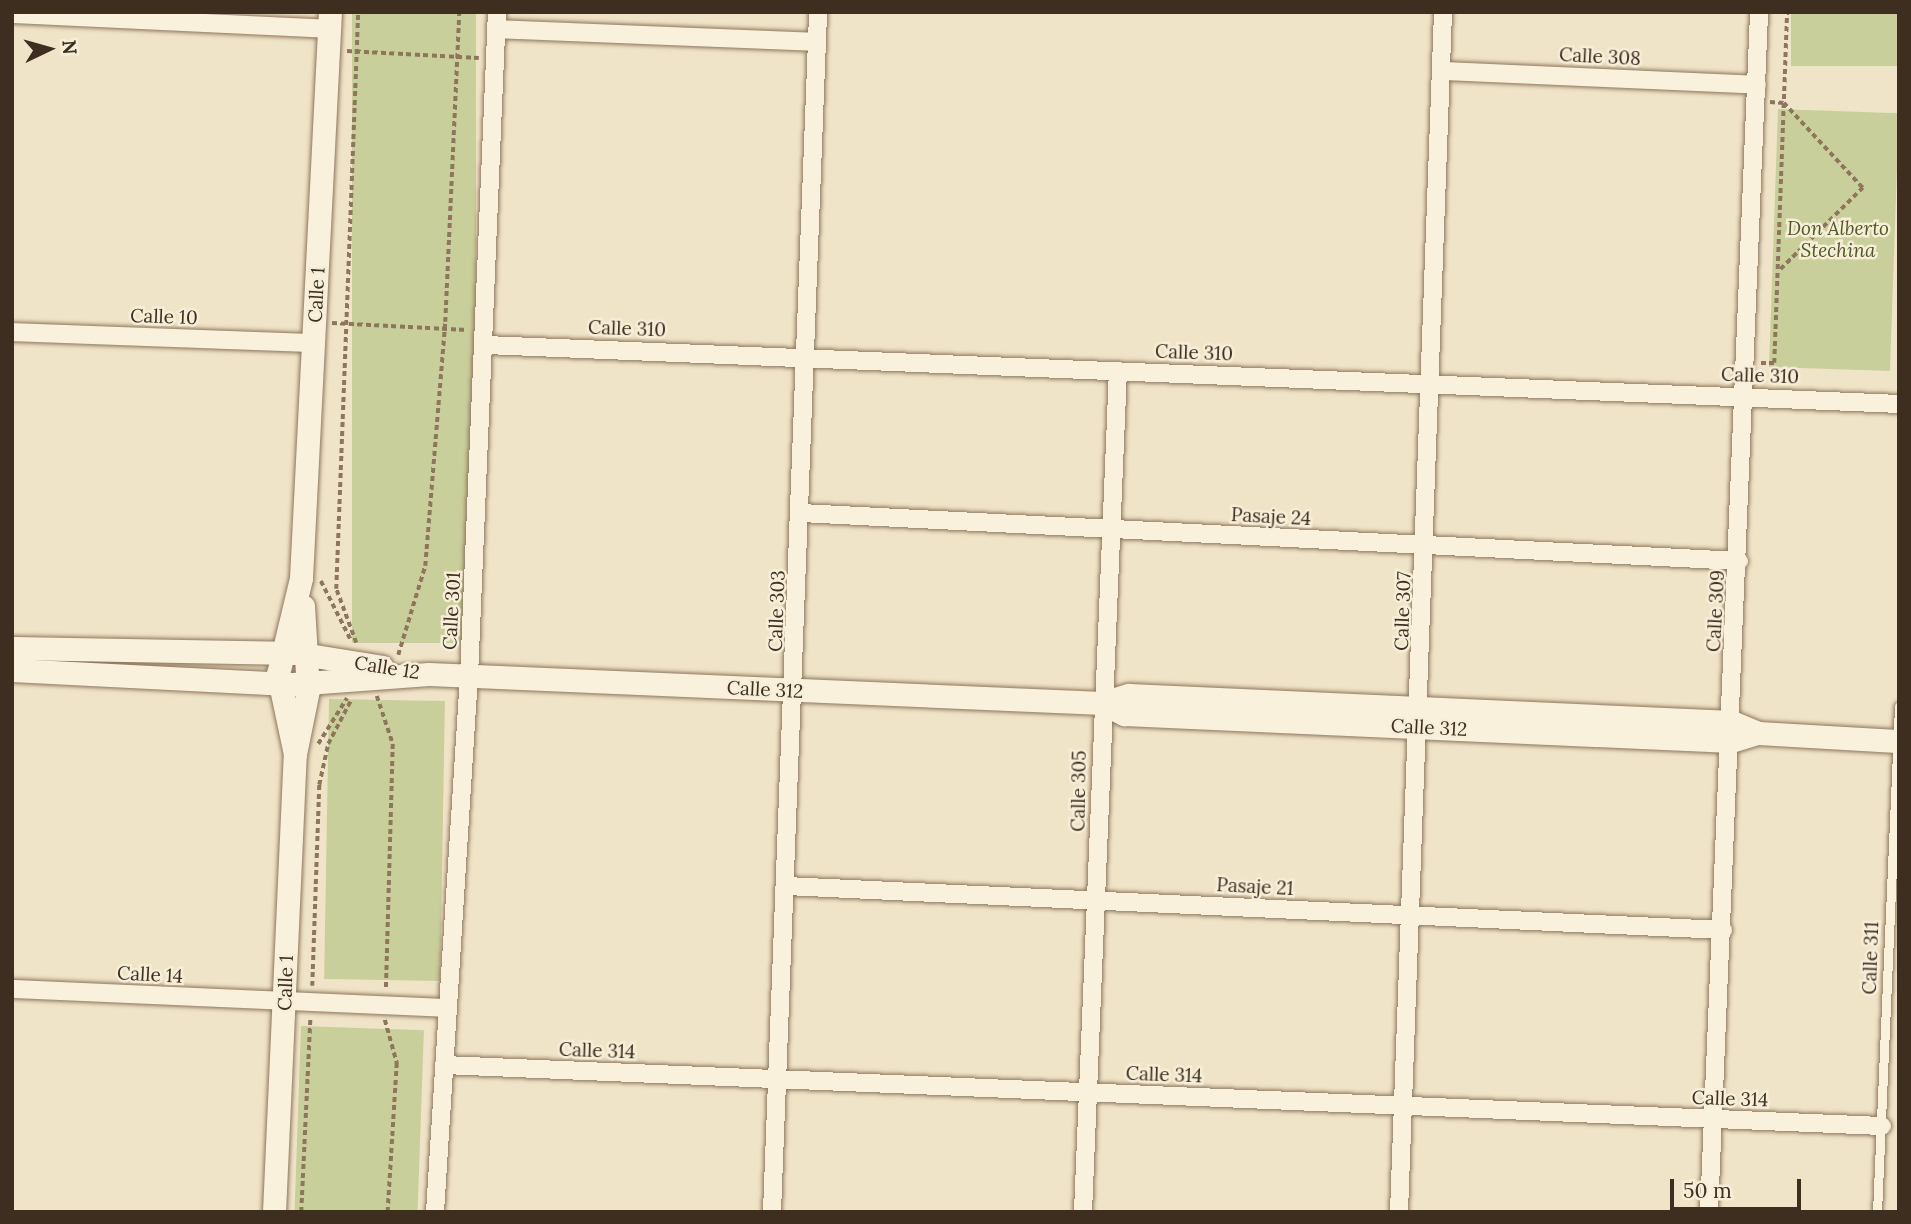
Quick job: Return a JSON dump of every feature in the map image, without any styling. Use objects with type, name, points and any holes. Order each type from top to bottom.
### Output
[{"type":"street","name":"Calle 303","points":[[772,1212],[795,692],[818,12]]},
{"type":"street","name":"Calle 307","points":[[1398,1212],[1433,383],[1443,12]]},
{"type":"street","name":"Calle 309","points":[[1709,1212],[1747,397],[1759,12]]},
{"type":"street","points":[[12,14],[329,31]]},
{"type":"street","points":[[497,21],[817,42]]},
{"type":"street","name":"Calle 301","points":[[435,1212],[469,676],[487,338],[497,21]]},
{"type":"street","name":"Calle 1","points":[[274,1212],[295,754],[308,682],[301,578],[329,31]]},
{"type":"street","name":"Calle 308","points":[[1442,71],[1757,93]]},
{"type":"street","name":"Calle 10","points":[[12,332],[315,333]]},
{"type":"street","name":"Calle 310","points":[[487,338],[1118,372],[1899,404]]},
{"type":"street","name":"Calle 305","points":[[1083,1212],[1097,901],[1102,703],[1118,372]]},
{"type":"street","name":"Pasaje 24","points":[[800,513],[1739,561]]},
{"type":"street","name":"Calle 1","points":[[295,754],[280,682],[282,653],[301,578]]},
{"type":"street","name":"Calle 12","points":[[12,648],[282,653],[307,655],[354,671]]},
{"type":"street","name":"Calle 12","points":[[12,670],[280,682],[308,682],[354,671],[429,674]]},
{"type":"street","name":"Calle 312","points":[[429,674],[795,692],[1102,703],[1129,695],[1420,718],[1897,741]]},
{"type":"street","name":"Pasaje 21","points":[[786,886],[1723,930]]},
{"type":"street","name":"Calle 14","points":[[12,989],[285,1002]]},
{"type":"street","points":[[285,1002],[447,1008]]},
{"type":"street","name":"Calle 314","points":[[444,1065],[1882,1126]]},
{"type":"lane","name":"Calle 311","points":[[1877,1212],[1899,706]]},
{"type":"path","points":[[301,1212],[321,775],[328,744],[347,714],[356,640],[336,589],[358,12]]},
{"type":"path","points":[[388,1212],[397,1063],[386,1005],[393,744],[375,705],[390,672],[425,566],[444,328],[460,12]]},
{"type":"path","points":[[1748,362],[1774,363],[1787,12]]},
{"type":"path","points":[[329,31],[356,52],[495,58]]},
{"type":"path","points":[[1757,93],[1784,103],[1863,188],[1778,272]]},
{"type":"path","points":[[315,333],[346,324],[444,328],[487,338]]},
{"type":"green space","points":[[352,12],[476,12],[476,643],[352,643]]},
{"type":"green space","points":[[1791,12],[1899,12],[1899,66],[1791,66]]},
{"type":"green space","name":"Don Alberto Stechina","points":[[1778,109],[1899,113],[1890,371],[1769,367]]},
{"type":"green space","points":[[329,699],[445,701],[440,981],[324,979]]},
{"type":"green space","points":[[301,1026],[424,1030],[418,1212],[295,1212]]}]
